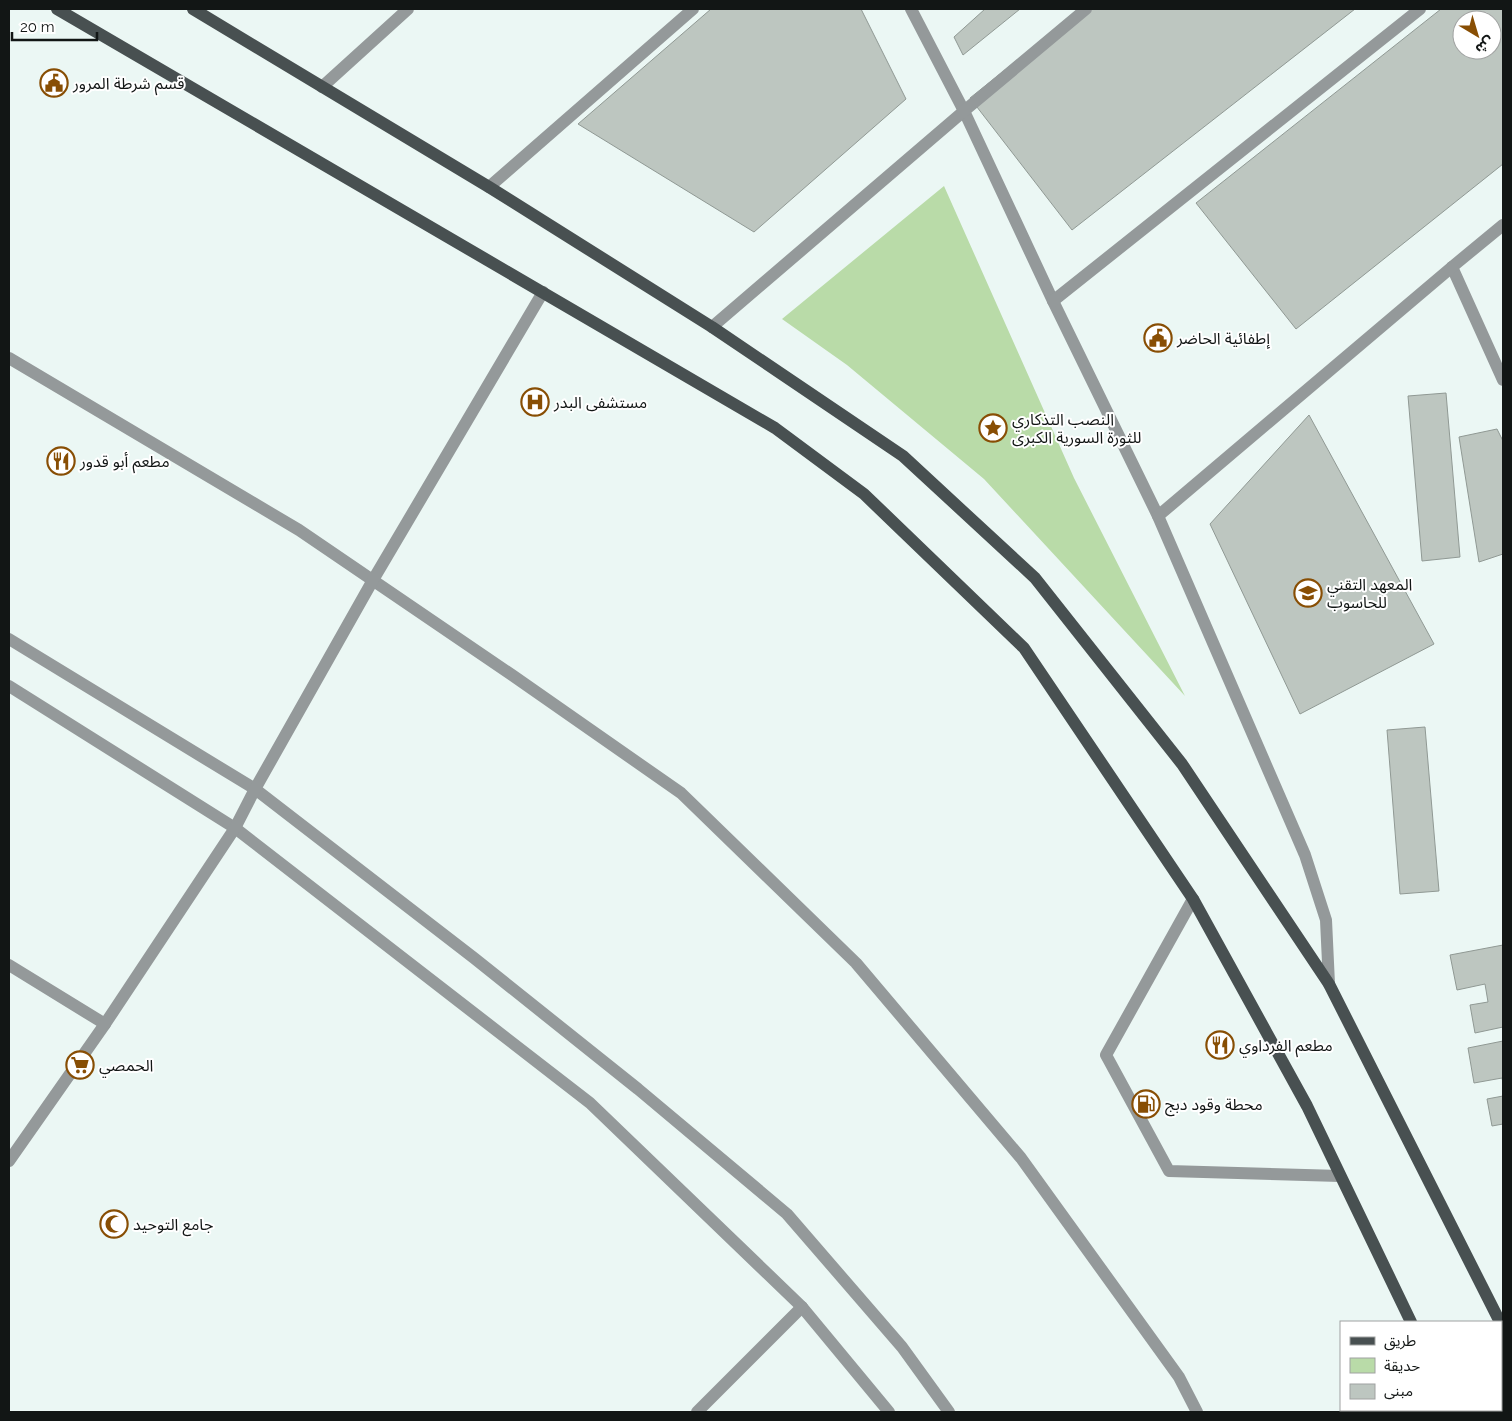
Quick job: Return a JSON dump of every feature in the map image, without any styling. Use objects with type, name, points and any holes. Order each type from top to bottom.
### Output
[{"type":"main road","points":[[58,9],[775,428],[864,494],[1024,648],[1193,899],[1307,1106],[1411,1321]]},
{"type":"main road","points":[[193,9],[489,187],[712,327],[903,456],[1035,578],[1182,764],[1329,984],[1499,1321]]},
{"type":"street","points":[[322,87],[408,9]]},
{"type":"street","points":[[489,187],[693,9]]},
{"type":"street","points":[[911,9],[964,111],[1053,301],[1158,516],[1305,855],[1326,920],[1329,984]]},
{"type":"street","points":[[712,327],[1086,9]]},
{"type":"street","points":[[1053,301],[1420,9]]},
{"type":"street","points":[[1158,516],[1503,225]]},
{"type":"street","points":[[1452,267],[1503,380]]},
{"type":"street","points":[[9,1162],[105,1024],[235,828],[373,580],[543,292]]},
{"type":"street","points":[[9,358],[299,530],[512,674],[681,793],[856,963],[1021,1158],[1179,1377],[1197,1412]]},
{"type":"street","points":[[9,639],[255,789],[474,958],[638,1090],[787,1214],[902,1347],[949,1412]]},
{"type":"street","points":[[9,686],[235,828],[590,1103],[802,1307],[888,1412]]},
{"type":"street","points":[[1193,899],[1106,1054],[1169,1171],[1340,1176]]},
{"type":"street","points":[[9,965],[105,1024]]},
{"type":"street","points":[[697,1412],[802,1307]]},
{"type":"green space","points":[[944,186],[1074,478],[1185,696],[984,479],[847,365],[782,319]]},
{"type":"building","points":[[711,9],[861,9],[906,99],[754,232],[578,124]]},
{"type":"building","points":[[985,9],[1020,9],[963,55],[954,37]]},
{"type":"building","points":[[1081,9],[1355,9],[1072,230],[970,98]]},
{"type":"building","points":[[1441,9],[1503,9],[1503,164],[1296,329],[1196,203]]},
{"type":"building","points":[[1446,393],[1460,557],[1422,561],[1408,396]]},
{"type":"building","points":[[1309,415],[1434,644],[1300,714],[1210,524]]},
{"type":"building","points":[[1497,429],[1503,441],[1503,554],[1479,562],[1459,437]]},
{"type":"building","points":[[1425,727],[1439,891],[1400,894],[1387,730]]},
{"type":"building","points":[[1503,945],[1503,1027],[1475,1033],[1470,1005],[1488,1002],[1485,984],[1457,990],[1450,955]]},
{"type":"building","points":[[1503,1041],[1503,1083],[1502,1078],[1474,1083],[1468,1048]]},
{"type":"building","points":[[1503,1096],[1503,1124],[1492,1126],[1487,1099]]},
{"type":"place","name":"قسم شرطة المرور","points":[[54,83]]},
{"type":"place","name":"إطفائية الحاضر","points":[[1158,338]]},
{"type":"place","name":"مستشفى البدر","points":[[535,402]]},
{"type":"place","name":"النصب التذكاري للثورة السورية الكبرى","points":[[993,428]]},
{"type":"place","name":"مطعم أبو قدور","points":[[61,461]]},
{"type":"place","name":"المعهد التقني للحاسوب","points":[[1308,593]]},
{"type":"place","name":"مطعم الفرداوي","points":[[1220,1045]]},
{"type":"place","name":"الحمصي","points":[[80,1065]]},
{"type":"place","name":"محطة وقود دبج","points":[[1146,1104]]},
{"type":"place","name":"جامع التوحيد","points":[[114,1224]]}]
